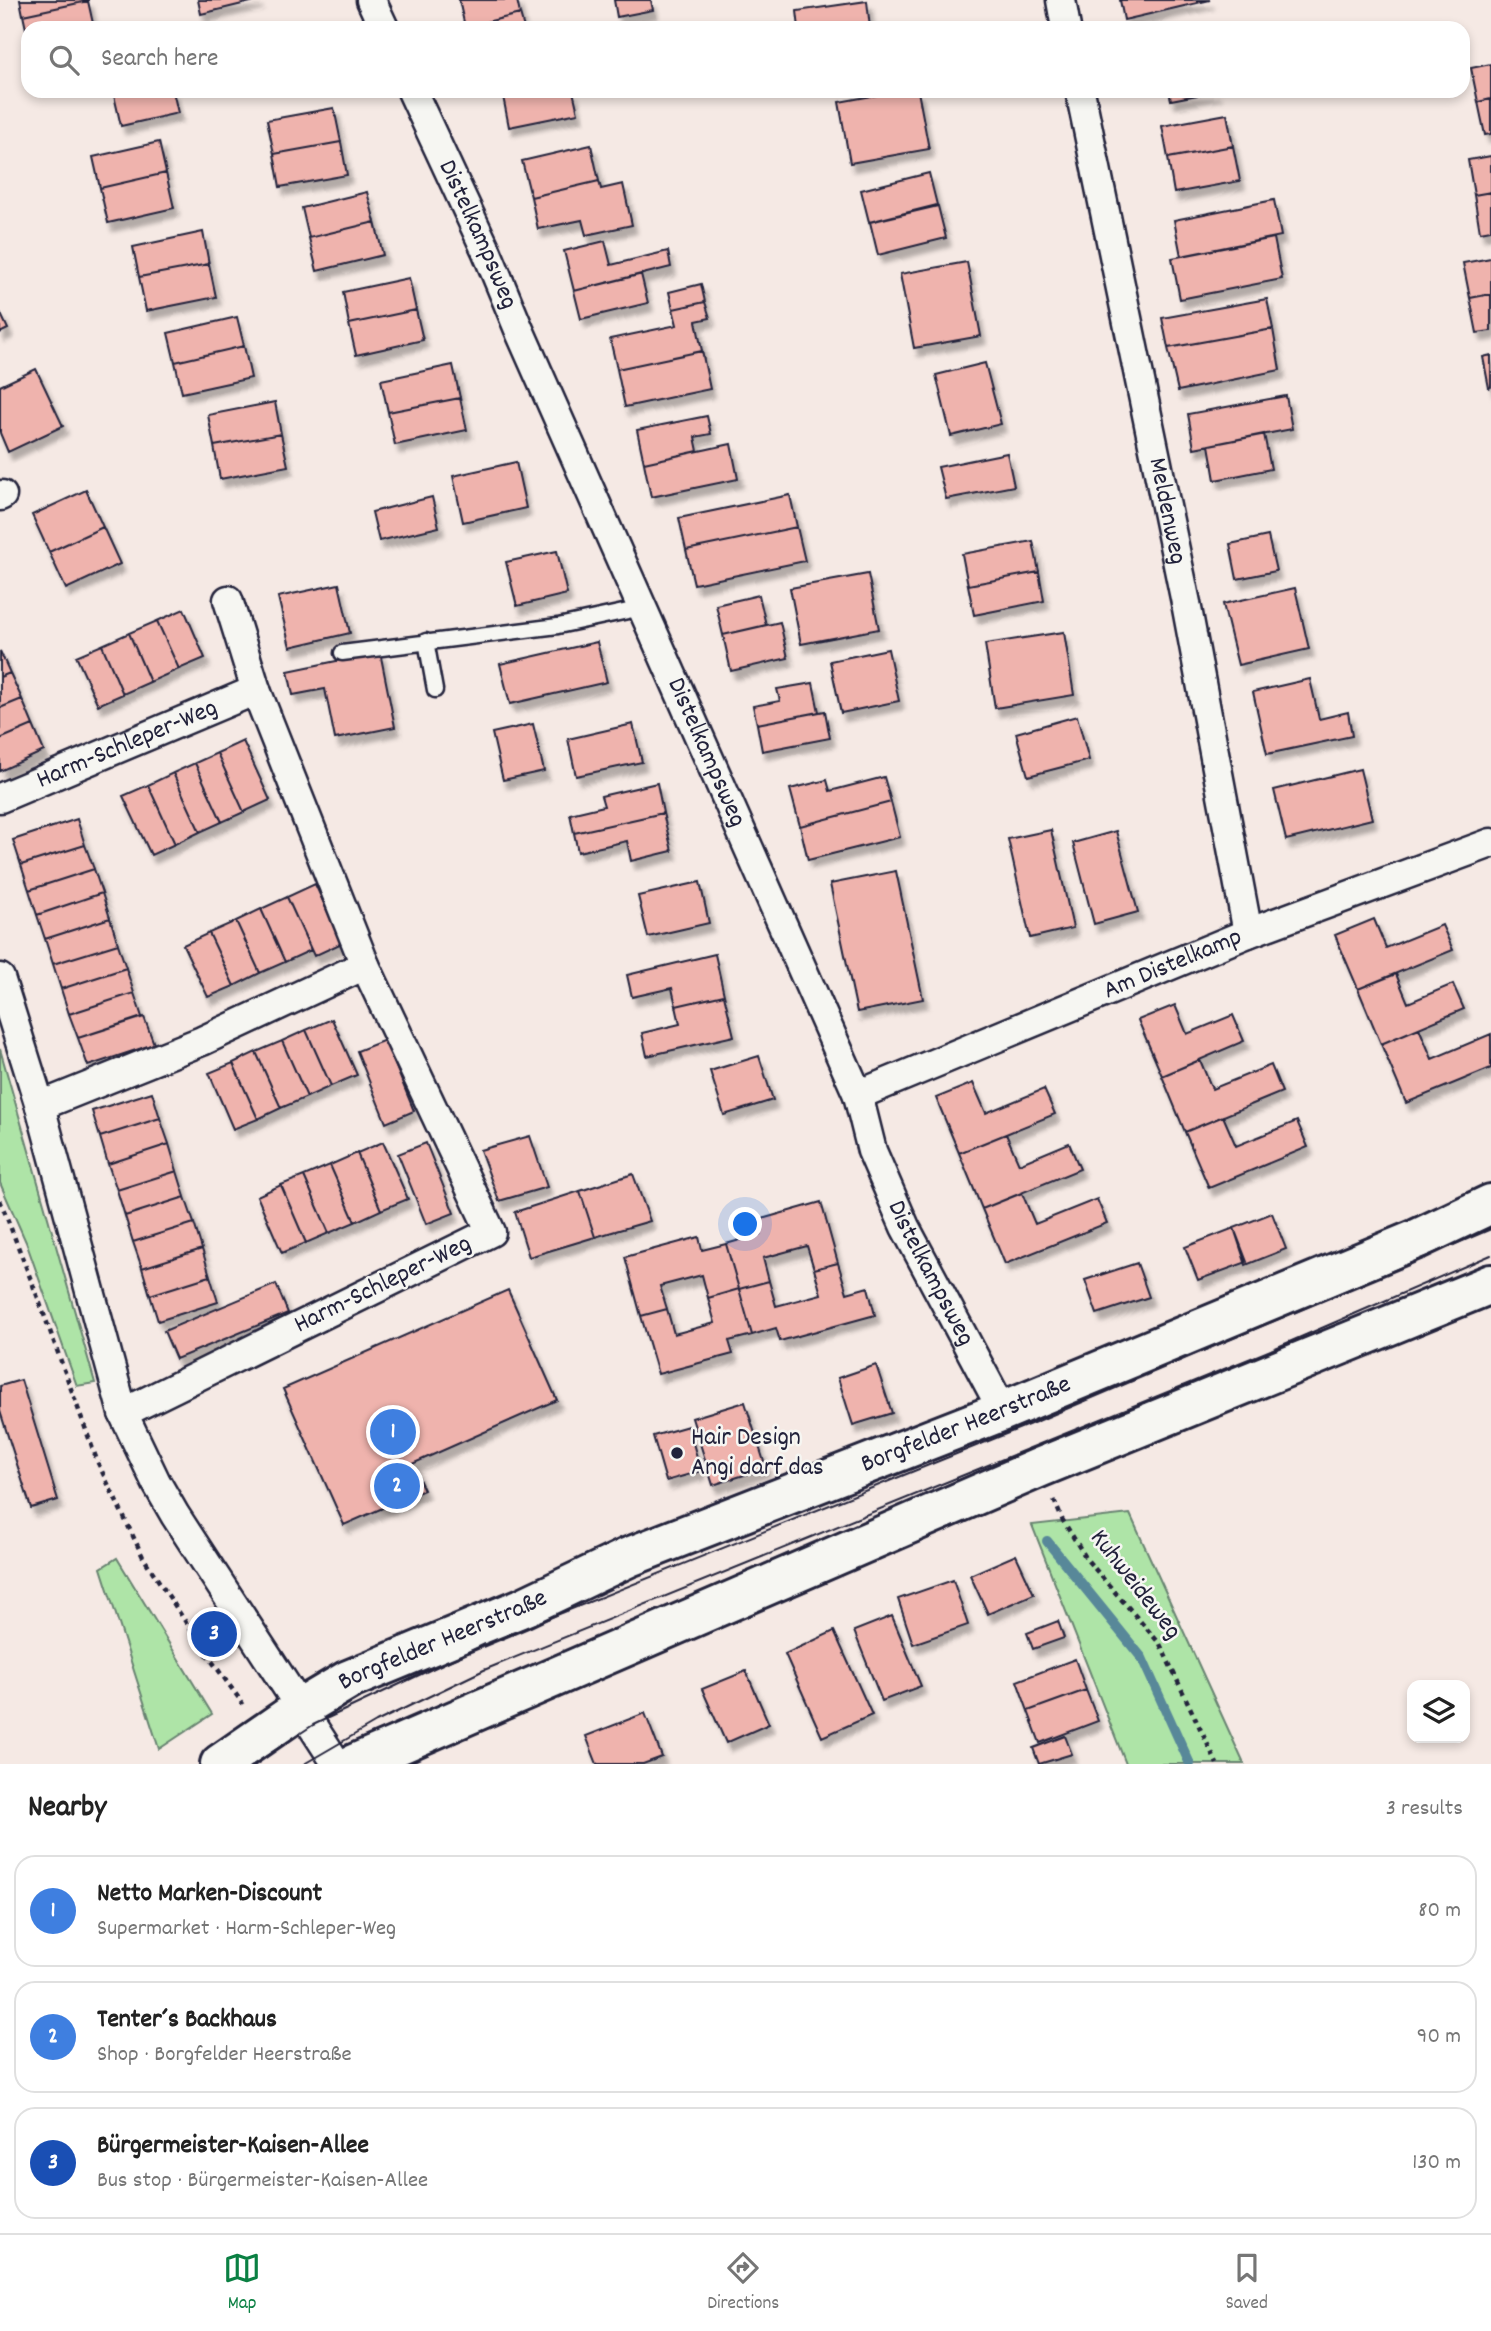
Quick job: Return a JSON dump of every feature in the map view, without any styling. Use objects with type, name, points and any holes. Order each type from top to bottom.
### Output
[{"type":"main road","name":"Borgfelder Heerstraße","points":[[220,1764],[301,1708],[348,1681],[522,1608],[629,1557],[1003,1411],[1417,1239],[1491,1204]]},
{"type":"main road","points":[[354,1764],[1041,1467],[1491,1284]]},
{"type":"street","points":[[371,0],[380,21]]},
{"type":"street","points":[[1061,0],[1065,21]]},
{"type":"street","name":"Distelkampsweg","points":[[415,98],[486,250],[858,1095],[872,1151],[905,1227],[1003,1411]]},
{"type":"street","name":"Meldenweg","points":[[1081,98],[1186,603],[1248,933]]},
{"type":"street","name":"Harm-Schleper-Weg","points":[[123,1413],[491,1232],[365,965],[256,690],[228,600]]},
{"type":"street","name":"Harm-Schleper-Weg","points":[[0,798],[256,690]]},
{"type":"street","name":"Am Distelkamp","points":[[858,1095],[1248,933],[1491,843]]},
{"type":"street","points":[[40,1106],[202,1041],[365,965]]},
{"type":"street","points":[[0,978],[40,1106],[123,1413],[156,1482],[337,1764]]},
{"type":"lane","points":[[342,653],[558,626],[642,608]]},
{"type":"lane","points":[[426,641],[435,690]]},
{"type":"path","name":"Kuhweideweg","points":[[1041,1467],[1062,1519],[1088,1561],[1160,1644],[1217,1764]]},
{"type":"green space","points":[[0,1049],[95,1383],[77,1386],[26,1242],[0,1183]]},
{"type":"green space","points":[[1130,1514],[1244,1764],[1126,1764],[1032,1525]]},
{"type":"green space","points":[[117,1558],[212,1714],[159,1749],[101,1568]]},
{"type":"building","points":[[20,0],[88,0],[88,1],[23,15]]},
{"type":"building","points":[[198,0],[259,0],[201,14]]},
{"type":"building","points":[[459,0],[517,0],[520,14],[490,21],[464,21]]},
{"type":"building","points":[[614,0],[651,0],[653,10],[617,17]]},
{"type":"building","points":[[1120,0],[1210,0],[1124,20]]},
{"type":"building","points":[[88,1],[92,21],[24,21],[23,15]]},
{"type":"building","points":[[867,1],[869,21],[798,21],[797,11]]},
{"type":"building","points":[[520,14],[522,21],[490,21]]},
{"type":"building","points":[[1491,64],[1491,99],[1478,102],[1471,68]]},
{"type":"building","points":[[115,98],[175,98],[178,113],[121,126]]},
{"type":"building","points":[[503,98],[575,98],[578,113],[509,127]]},
{"type":"building","points":[[861,98],[919,98],[929,149],[850,163],[839,102]]},
{"type":"building","points":[[1491,99],[1491,134],[1485,135],[1478,102]]},
{"type":"building","points":[[334,108],[341,142],[274,154],[267,120]]},
{"type":"building","points":[[1227,114],[1233,146],[1168,158],[1162,126]]},
{"type":"building","points":[[159,142],[166,173],[100,188],[93,157]]},
{"type":"building","points":[[341,142],[347,175],[280,187],[274,154]]},
{"type":"building","points":[[591,145],[599,181],[531,197],[522,161]]},
{"type":"building","points":[[1233,146],[1240,181],[1174,193],[1168,158]]},
{"type":"building","points":[[1491,156],[1491,192],[1474,195],[1468,160]]},
{"type":"building","points":[[166,173],[174,208],[108,223],[100,188]]},
{"type":"building","points":[[929,173],[937,205],[869,222],[861,190]]},
{"type":"building","points":[[599,181],[601,189],[623,184],[632,225],[586,235],[582,220],[538,229],[531,197]]},
{"type":"building","points":[[367,192],[375,222],[309,238],[302,208]]},
{"type":"building","points":[[1491,192],[1491,230],[1480,232],[1474,195]]},
{"type":"building","points":[[1274,200],[1281,236],[1181,256],[1174,220]]},
{"type":"building","points":[[938,206],[946,238],[878,255],[870,222]]},
{"type":"building","points":[[375,222],[383,255],[317,271],[309,238]]},
{"type":"building","points":[[203,232],[209,264],[139,277],[133,247]]},
{"type":"building","points":[[1274,238],[1282,279],[1180,299],[1172,258]]},
{"type":"building","points":[[605,241],[611,265],[668,251],[671,267],[574,291],[564,251]]},
{"type":"building","points":[[1491,258],[1491,294],[1470,298],[1463,263]]},
{"type":"building","points":[[967,262],[981,336],[914,348],[900,274]]},
{"type":"building","points":[[209,264],[216,297],[146,311],[139,277]]},
{"type":"building","points":[[641,274],[648,303],[581,319],[574,291]]},
{"type":"building","points":[[409,278],[416,310],[349,324],[343,292]]},
{"type":"building","points":[[701,284],[705,302],[673,309],[669,292]]},
{"type":"building","points":[[1491,294],[1491,331],[1477,333],[1470,298]]},
{"type":"building","points":[[1267,299],[1273,329],[1168,348],[1162,318]]},
{"type":"building","points":[[705,302],[710,318],[696,321],[702,351],[617,369],[610,339],[677,325],[673,309]]},
{"type":"building","points":[[416,310],[423,340],[356,355],[349,324]]},
{"type":"building","points":[[0,312],[8,329],[0,333]]},
{"type":"building","points":[[237,317],[244,346],[175,362],[168,333]]},
{"type":"building","points":[[1273,329],[1280,370],[1178,391],[1168,348]]},
{"type":"building","points":[[244,346],[251,378],[182,393],[175,362]]},
{"type":"building","points":[[702,351],[710,389],[625,407],[617,369]]},
{"type":"building","points":[[1491,355],[1491,387],[1489,388],[1483,357]]},
{"type":"building","points":[[985,363],[1001,424],[951,436],[936,375]]},
{"type":"building","points":[[453,365],[460,398],[388,412],[381,380]]},
{"type":"building","points":[[36,369],[63,426],[8,452],[0,433],[0,386]]},
{"type":"building","points":[[1286,396],[1292,429],[1194,448],[1188,414]]},
{"type":"building","points":[[460,398],[467,430],[395,445],[388,412]]},
{"type":"building","points":[[275,402],[281,434],[214,446],[208,415]]},
{"type":"building","points":[[707,416],[711,434],[695,437],[698,451],[644,463],[637,430]]},
{"type":"building","points":[[281,434],[288,466],[220,479],[214,446]]},
{"type":"building","points":[[1264,434],[1271,469],[1215,480],[1209,445]]},
{"type":"building","points":[[731,444],[738,479],[651,497],[644,463]]},
{"type":"building","points":[[1007,453],[1014,486],[946,499],[938,467]]},
{"type":"building","points":[[516,462],[526,508],[463,522],[453,476]]},
{"type":"building","points":[[86,490],[103,527],[49,552],[32,515]]},
{"type":"building","points":[[790,495],[797,527],[686,550],[679,518]]},
{"type":"building","points":[[432,497],[439,527],[379,541],[372,512]]},
{"type":"building","points":[[103,527],[120,564],[66,589],[49,552]]},
{"type":"building","points":[[797,527],[805,561],[694,584],[686,550]]},
{"type":"building","points":[[1268,536],[1276,571],[1237,579],[1230,544]]},
{"type":"building","points":[[1033,541],[1039,572],[968,585],[962,554]]},
{"type":"building","points":[[557,551],[567,594],[517,606],[506,562]]},
{"type":"building","points":[[1039,572],[1044,601],[974,615],[968,585]]},
{"type":"building","points":[[868,574],[879,629],[801,644],[790,588]]},
{"type":"building","points":[[339,584],[350,633],[290,647],[278,597]]},
{"type":"building","points":[[1295,588],[1309,649],[1238,665],[1223,604]]},
{"type":"building","points":[[759,595],[766,625],[723,635],[716,605]]},
{"type":"building","points":[[184,609],[205,658],[179,669],[157,621]]},
{"type":"building","points":[[157,621],[179,669],[150,682],[129,633]]},
{"type":"building","points":[[780,622],[788,658],[731,671],[723,635]]},
{"type":"building","points":[[1064,632],[1074,695],[995,708],[985,644]]},
{"type":"building","points":[[129,633],[150,682],[123,694],[102,645]]},
{"type":"building","points":[[597,642],[607,682],[510,704],[500,664]]},
{"type":"building","points":[[102,645],[123,694],[98,705],[76,656]]},
{"type":"building","points":[[888,649],[899,701],[841,713],[830,661]]},
{"type":"building","points":[[0,651],[10,673],[0,677]]},
{"type":"building","points":[[380,652],[395,727],[335,739],[325,689],[293,695],[288,671]]},
{"type":"building","points":[[10,673],[22,699],[0,708],[0,677]]},
{"type":"building","points":[[1310,679],[1319,719],[1348,712],[1352,736],[1267,754],[1253,692]]},
{"type":"building","points":[[813,683],[819,712],[757,724],[753,706],[780,701],[777,689]]},
{"type":"building","points":[[22,699],[33,725],[0,739],[0,708]]},
{"type":"building","points":[[825,711],[830,738],[762,751],[757,724]]},
{"type":"building","points":[[1077,716],[1089,760],[1028,776],[1016,733]]},
{"type":"building","points":[[533,724],[544,771],[503,780],[492,733]]},
{"type":"building","points":[[633,724],[642,762],[576,776],[568,739]]},
{"type":"building","points":[[33,725],[44,751],[0,771],[0,739]]},
{"type":"building","points":[[243,741],[270,800],[244,812],[217,753]]},
{"type":"building","points":[[217,753],[244,812],[222,822],[195,763]]},
{"type":"building","points":[[195,763],[222,822],[200,832],[173,773]]},
{"type":"building","points":[[1360,769],[1372,819],[1286,840],[1274,790]]},
{"type":"building","points":[[173,773],[200,832],[175,844],[148,785]]},
{"type":"building","points":[[884,777],[891,802],[800,826],[790,789],[827,780],[830,791]]},
{"type":"building","points":[[657,783],[663,813],[574,833],[570,814],[604,806],[601,796]]},
{"type":"building","points":[[148,785],[175,844],[151,855],[123,796]]},
{"type":"building","points":[[891,802],[900,837],[808,860],[800,826]]},
{"type":"building","points":[[663,813],[672,851],[631,861],[627,841],[578,852],[574,833]]},
{"type":"building","points":[[77,819],[85,845],[21,865],[13,840]]},
{"type":"building","points":[[1051,830],[1073,928],[1030,938],[1008,839]]},
{"type":"building","points":[[1116,831],[1138,912],[1094,924],[1073,843]]},
{"type":"building","points":[[85,845],[94,869],[29,890],[21,865]]},
{"type":"building","points":[[94,869],[102,893],[37,915],[29,890]]},
{"type":"building","points":[[896,871],[923,999],[857,1012],[830,884]]},
{"type":"building","points":[[700,882],[709,923],[648,937],[638,896]]},
{"type":"building","points":[[315,884],[342,943],[314,956],[287,897]]},
{"type":"building","points":[[102,893],[110,918],[45,939],[37,915]]},
{"type":"building","points":[[287,897],[311,950],[285,962],[261,909]]},
{"type":"building","points":[[261,909],[285,962],[260,973],[236,921]]},
{"type":"building","points":[[110,918],[118,944],[53,964],[45,939]]},
{"type":"building","points":[[1374,919],[1386,948],[1442,925],[1453,950],[1358,989],[1335,935]]},
{"type":"building","points":[[236,921],[260,973],[234,986],[209,933]]},
{"type":"building","points":[[209,933],[234,986],[208,997],[183,945]]},
{"type":"building","points":[[118,944],[126,968],[61,989],[53,964]]},
{"type":"building","points":[[715,954],[724,995],[676,1006],[672,988],[632,997],[627,975]]},
{"type":"building","points":[[126,968],[134,993],[69,1014],[61,989]]},
{"type":"building","points":[[1396,974],[1408,1003],[1453,984],[1464,1009],[1381,1044],[1358,989]]},
{"type":"building","points":[[134,993],[142,1017],[78,1038],[69,1014]]},
{"type":"building","points":[[724,995],[734,1036],[647,1056],[642,1033],[680,1024],[676,1006]]},
{"type":"building","points":[[1175,1005],[1187,1034],[1233,1015],[1244,1041],[1162,1076],[1138,1020]]},
{"type":"building","points":[[144,1017],[154,1044],[88,1066],[78,1038]]},
{"type":"building","points":[[332,1019],[357,1075],[331,1086],[306,1030]]},
{"type":"building","points":[[1419,1028],[1432,1059],[1491,1034],[1491,1068],[1406,1103],[1381,1044]]},
{"type":"building","points":[[306,1030],[331,1086],[307,1097],[282,1041]]},
{"type":"building","points":[[385,1040],[414,1111],[386,1123],[357,1051]]},
{"type":"building","points":[[282,1041],[307,1097],[281,1108],[256,1052]]},
{"type":"building","points":[[256,1052],[281,1108],[258,1119],[233,1063]]},
{"type":"building","points":[[759,1056],[773,1100],[724,1115],[710,1071]]},
{"type":"building","points":[[1200,1060],[1212,1089],[1271,1065],[1282,1092],[1185,1132],[1162,1076]]},
{"type":"building","points":[[233,1063],[258,1119],[233,1129],[209,1073]]},
{"type":"building","points":[[973,1083],[986,1113],[1044,1089],[1055,1114],[959,1153],[936,1098]]},
{"type":"building","points":[[152,1092],[160,1118],[100,1137],[92,1111]]},
{"type":"building","points":[[1223,1116],[1236,1146],[1297,1121],[1308,1147],[1209,1188],[1185,1132]]},
{"type":"building","points":[[160,1118],[169,1144],[108,1164],[100,1137]]},
{"type":"building","points":[[1006,1134],[1019,1164],[1069,1143],[1080,1169],[982,1209],[959,1153]]},
{"type":"building","points":[[530,1136],[547,1187],[499,1201],[480,1150]]},
{"type":"building","points":[[383,1142],[408,1199],[381,1210],[357,1153]]},
{"type":"building","points":[[426,1143],[454,1213],[426,1224],[398,1154]]},
{"type":"building","points":[[169,1144],[177,1171],[117,1190],[108,1164]]},
{"type":"building","points":[[357,1153],[381,1210],[355,1222],[330,1165]]},
{"type":"building","points":[[330,1165],[355,1222],[329,1233],[304,1176]]},
{"type":"building","points":[[177,1171],[185,1197],[125,1216],[117,1190]]},
{"type":"building","points":[[633,1174],[650,1221],[595,1237],[580,1191]]},
{"type":"building","points":[[304,1176],[329,1233],[306,1243],[281,1185]]},
{"type":"building","points":[[281,1185],[306,1243],[282,1253],[257,1196]]},
{"type":"building","points":[[580,1191],[595,1237],[529,1257],[515,1212]]},
{"type":"building","points":[[1022,1193],[1035,1224],[1097,1199],[1107,1223],[1005,1264],[982,1209]]},
{"type":"building","points":[[185,1197],[194,1223],[133,1242],[125,1216]]},
{"type":"building","points":[[821,1202],[838,1263],[814,1269],[807,1246],[763,1258],[769,1281],[739,1289],[726,1244],[761,1234],[758,1220]]},
{"type":"building","points":[[1272,1213],[1286,1249],[1246,1265],[1234,1228]]},
{"type":"building","points":[[194,1223],[202,1249],[142,1268],[133,1242]]},
{"type":"building","points":[[1234,1228],[1247,1262],[1198,1280],[1185,1247]]},
{"type":"building","points":[[699,1237],[702,1250],[726,1244],[739,1289],[708,1298],[702,1275],[660,1286],[667,1309],[641,1316],[625,1257]]},
{"type":"building","points":[[202,1249],[210,1276],[150,1295],[142,1268]]},
{"type":"building","points":[[838,1263],[847,1293],[868,1287],[875,1315],[780,1341],[776,1328],[752,1335],[739,1289],[769,1281],[776,1306],[821,1294],[814,1269]]},
{"type":"building","points":[[1137,1263],[1149,1297],[1097,1314],[1085,1280]]},
{"type":"building","points":[[210,1276],[218,1302],[158,1321],[150,1295]]},
{"type":"building","points":[[276,1284],[288,1313],[176,1359],[164,1331]]},
{"type":"building","points":[[739,1289],[752,1335],[729,1341],[733,1354],[658,1374],[641,1316],[667,1309],[674,1334],[715,1323],[708,1298]]},
{"type":"building","points":[[508,1290],[557,1400],[412,1464],[424,1490],[344,1525],[283,1389]]},
{"type":"building","points":[[876,1365],[892,1413],[853,1425],[838,1378]]},
{"type":"building","points":[[21,1380],[58,1500],[31,1508],[0,1411],[0,1386]]},
{"type":"building","points":[[745,1402],[766,1468],[713,1485],[692,1418]]},
{"type":"building","name":"Hair Design Angi darf das","points":[[688,1426],[701,1471],[666,1481],[653,1436]]},
{"type":"building","points":[[1016,1555],[1034,1594],[988,1614],[970,1575]]},
{"type":"building","points":[[953,1580],[968,1625],[913,1644],[898,1599]]},
{"type":"building","points":[[892,1616],[921,1686],[882,1701],[854,1631]]},
{"type":"building","points":[[1058,1621],[1064,1638],[1033,1649],[1027,1633]]},
{"type":"building","points":[[834,1631],[872,1715],[822,1737],[785,1654]]},
{"type":"building","points":[[1075,1659],[1086,1690],[1028,1711],[1017,1681]]},
{"type":"building","points":[[746,1671],[769,1724],[726,1743],[702,1689]]},
{"type":"building","points":[[1086,1690],[1098,1721],[1040,1743],[1028,1711]]},
{"type":"building","points":[[645,1713],[662,1757],[643,1764],[597,1764],[586,1736]]},
{"type":"building","points":[[1065,1736],[1072,1754],[1039,1764],[1033,1748]]},
{"type":"waterway","points":[[1047,1541],[1142,1658],[1190,1764]]},
{"type":"tram line","points":[[254,1764],[313,1725],[485,1644],[1038,1421],[1491,1229]]},
{"type":"tram line","points":[[304,1764],[376,1722],[484,1670],[1266,1352],[1491,1255]]},
{"type":"place","name":"Netto Marken-Discount","points":[[393,1432]]},
{"type":"place","name":"Hair Design Angi darf das","points":[[677,1453]]},
{"type":"place","name":"Tenter´s Backhaus","points":[[397,1486]]},
{"type":"place","name":"Bürgermeister-Kaisen-Allee","points":[[214,1634]]}]
